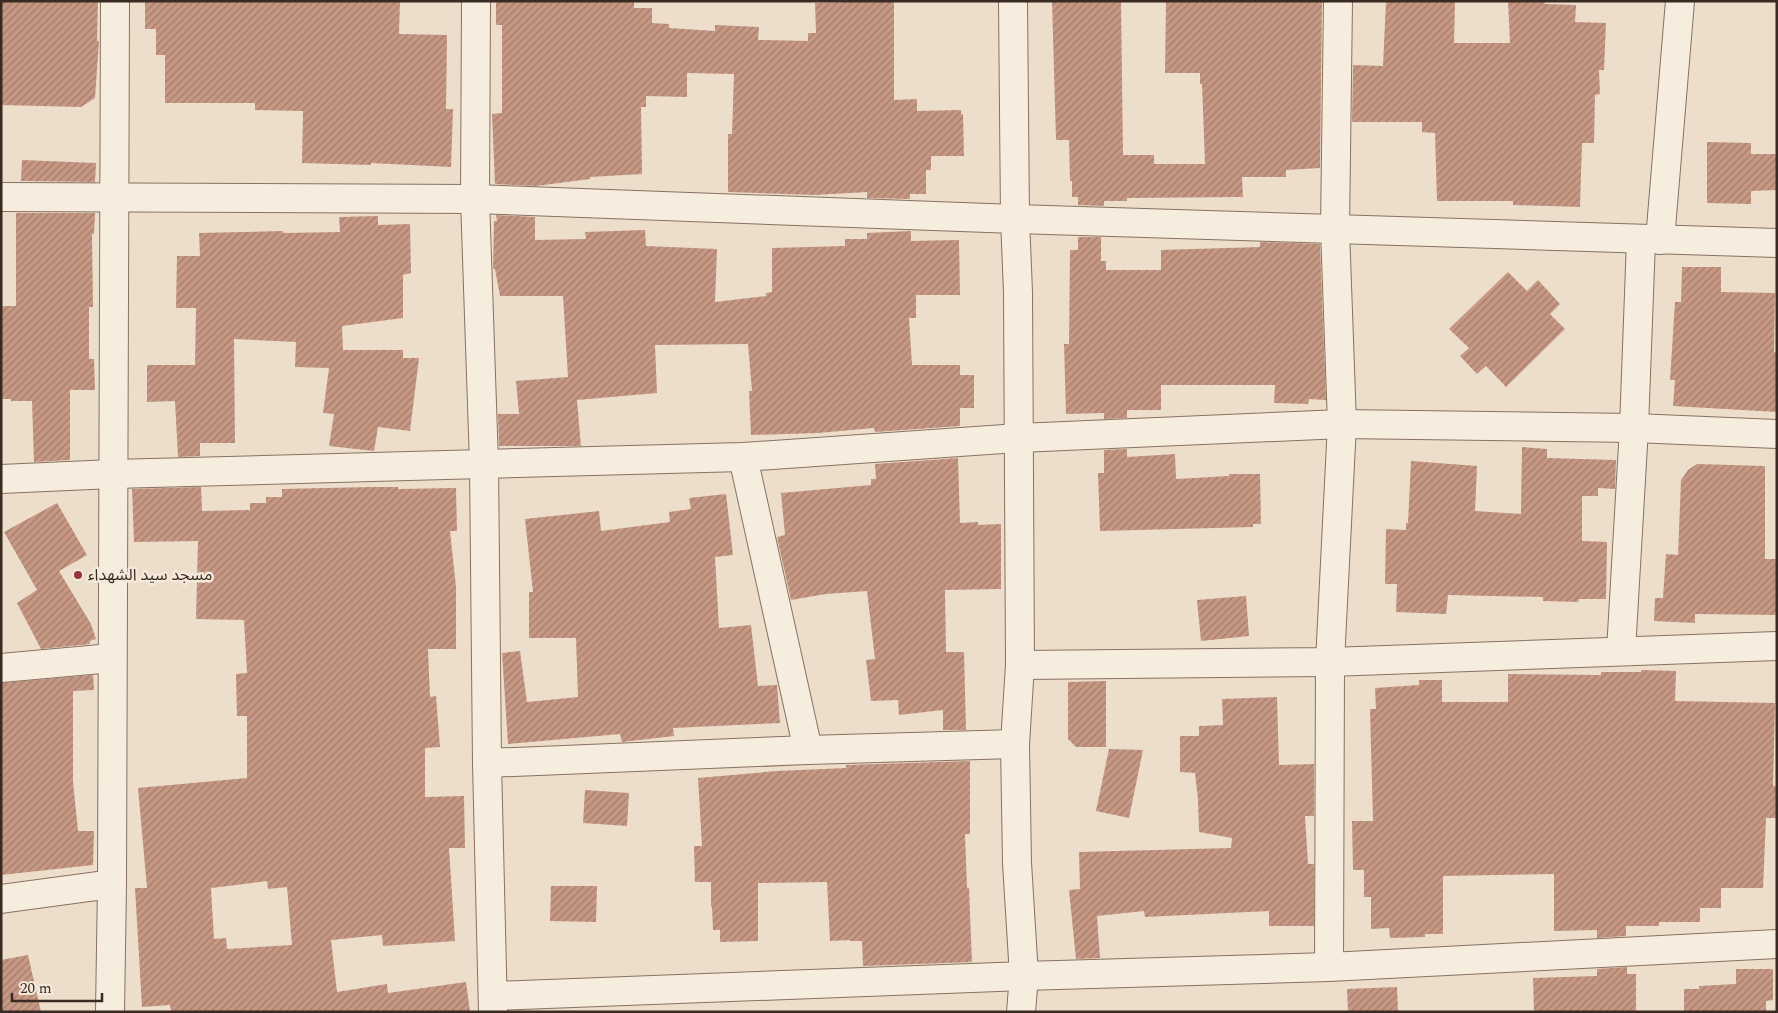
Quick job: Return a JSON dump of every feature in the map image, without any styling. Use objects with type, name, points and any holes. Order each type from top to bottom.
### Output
[{"type":"street","points":[[110,1012],[115,1]]},
{"type":"street","points":[[476,1],[475,199],[484,463],[493,1004],[1024,976],[1329,967],[1777,944]]},
{"type":"street","points":[[1013,1],[1014,219],[1018,292],[1019,438],[1020,664],[1016,744],[1017,864],[1024,976],[1021,1012]]},
{"type":"street","points":[[1329,967],[1330,662],[1342,424],[1335,229],[1338,1]]},
{"type":"street","points":[[1622,651],[1634,428],[1651,240],[1680,1]]},
{"type":"street","points":[[1,197],[475,199],[1014,219],[1777,243]]},
{"type":"street","points":[[1,478],[742,457],[1019,438],[1342,424],[1634,428],[1777,434]]},
{"type":"street","points":[[742,457],[808,750]]},
{"type":"street","points":[[1020,664],[1330,662],[1777,646]]},
{"type":"street","points":[[1,668],[112,658]]},
{"type":"street","points":[[488,762],[1016,744]]},
{"type":"street","points":[[1,899],[112,884]]},
{"type":"building","points":[[1,1],[98,1],[97,41],[99,41],[95,98],[81,107],[1,105]]},
{"type":"building","points":[[145,1],[400,1],[399,34],[447,35],[446,109],[453,109],[451,167],[371,163],[371,165],[302,163],[303,111],[255,110],[255,103],[165,103],[165,55],[156,55],[156,29],[145,29]]},
{"type":"building","points":[[496,1],[634,2],[634,8],[652,8],[652,23],[669,24],[669,28],[715,31],[715,25],[759,27],[758,40],[808,41],[808,33],[816,33],[815,3],[894,1],[894,100],[917,99],[917,111],[961,110],[961,114],[963,114],[964,156],[931,156],[931,170],[926,170],[926,194],[910,194],[910,199],[867,198],[867,192],[815,195],[728,192],[728,134],[732,134],[734,74],[687,73],[687,97],[646,96],[646,107],[641,107],[642,174],[590,177],[590,179],[536,186],[495,184],[492,114],[502,113],[502,25],[496,25]]},
{"type":"building","points":[[1052,1],[1121,1],[1123,155],[1154,155],[1154,164],[1205,164],[1200,73],[1165,73],[1166,1],[1322,1],[1320,168],[1286,170],[1286,177],[1242,177],[1243,197],[1127,198],[1127,201],[1104,201],[1104,206],[1078,205],[1078,197],[1072,197],[1069,140],[1056,140]]},
{"type":"building","points":[[1386,1],[1455,1],[1454,43],[1510,43],[1508,1],[1544,1],[1545,4],[1576,5],[1575,22],[1606,23],[1604,70],[1599,70],[1600,94],[1595,95],[1594,143],[1582,143],[1580,207],[1513,205],[1513,201],[1437,201],[1435,133],[1422,132],[1422,122],[1352,122],[1353,65],[1383,66]]},
{"type":"building","points":[[1707,142],[1751,143],[1751,154],[1777,154],[1777,190],[1751,191],[1751,204],[1707,203]]},
{"type":"building","points":[[22,160],[96,163],[95,182],[21,181]]},
{"type":"building","points":[[16,213],[95,213],[94,234],[92,234],[93,307],[89,307],[89,359],[94,359],[95,390],[70,390],[70,460],[34,462],[32,401],[1,399],[1,306],[16,306]]},
{"type":"building","points":[[496,215],[535,217],[535,240],[586,239],[585,232],[645,230],[646,246],[717,249],[715,302],[766,296],[766,293],[772,292],[772,248],[845,246],[845,239],[867,239],[867,233],[911,231],[911,241],[959,240],[960,295],[916,295],[916,318],[909,318],[912,365],[960,365],[960,375],[974,375],[974,408],[960,408],[960,426],[875,432],[874,428],[818,433],[751,435],[749,391],[752,391],[748,344],[655,345],[657,393],[577,400],[581,446],[499,446],[498,414],[519,414],[516,381],[568,377],[563,296],[500,296],[495,269],[493,269],[494,221],[497,221]]},
{"type":"building","points":[[378,216],[378,225],[410,224],[411,273],[403,275],[403,318],[342,326],[343,350],[403,350],[403,358],[419,358],[410,431],[378,427],[374,451],[329,446],[334,414],[323,413],[329,368],[295,367],[296,342],[234,339],[235,443],[200,443],[200,456],[178,457],[175,401],[147,402],[147,365],[195,365],[196,308],[176,308],[177,256],[200,256],[199,233],[340,232],[339,217]]},
{"type":"building","points":[[1078,237],[1101,237],[1101,261],[1106,261],[1106,270],[1161,270],[1161,250],[1260,247],[1260,242],[1320,244],[1326,400],[1309,399],[1308,404],[1274,403],[1275,385],[1161,385],[1161,410],[1127,410],[1127,418],[1104,419],[1104,413],[1066,414],[1064,344],[1069,344],[1070,250],[1078,250]]},
{"type":"building","points":[[1682,267],[1721,267],[1721,292],[1775,293],[1774,352],[1777,352],[1777,412],[1673,406],[1675,380],[1670,380],[1675,302],[1681,302]]},
{"type":"building","points":[[1508,272],[1527,291],[1538,280],[1560,304],[1550,314],[1565,329],[1506,387],[1486,366],[1477,374],[1460,356],[1469,348],[1449,329]]},
{"type":"building","points":[[1522,447],[1547,449],[1547,458],[1616,460],[1615,489],[1598,488],[1598,496],[1582,496],[1582,541],[1607,542],[1606,599],[1579,599],[1578,602],[1543,601],[1543,597],[1448,595],[1446,614],[1396,612],[1397,584],[1385,584],[1386,529],[1406,530],[1411,461],[1477,466],[1475,511],[1521,514]]},
{"type":"building","points":[[1127,449],[1127,457],[1175,454],[1176,479],[1229,476],[1229,474],[1260,474],[1261,524],[1253,524],[1253,527],[1100,531],[1098,473],[1104,473],[1104,450]]},
{"type":"building","points":[[958,458],[960,523],[978,522],[978,525],[1001,524],[1001,589],[945,590],[946,652],[964,652],[966,730],[943,730],[943,710],[899,715],[898,700],[871,701],[866,660],[875,659],[867,591],[826,594],[791,600],[777,537],[785,535],[781,493],[871,485],[871,479],[876,479],[875,464]]},
{"type":"building","points":[[1697,464],[1765,466],[1765,559],[1777,559],[1777,615],[1695,614],[1695,623],[1654,621],[1655,598],[1663,598],[1666,554],[1678,555],[1681,480],[1688,470]]},
{"type":"building","points":[[201,487],[202,511],[250,510],[250,503],[266,503],[266,497],[282,497],[282,489],[456,488],[457,531],[450,531],[456,587],[456,649],[428,649],[430,697],[436,696],[440,747],[425,748],[425,797],[464,796],[465,848],[449,848],[455,941],[383,946],[382,935],[331,940],[337,992],[387,984],[388,993],[466,982],[470,1012],[171,1012],[170,1005],[142,1007],[135,888],[147,888],[138,788],[247,778],[247,716],[237,716],[236,674],[247,673],[244,620],[196,619],[198,541],[134,542],[132,489]],"holes":[[[267,881],[268,889],[287,887],[292,945],[227,949],[226,938],[214,939],[211,888]]]},
{"type":"building","points":[[726,494],[733,555],[715,557],[719,628],[751,625],[758,686],[777,685],[780,723],[673,728],[674,736],[622,742],[620,734],[508,744],[502,653],[520,651],[527,702],[578,697],[576,638],[529,638],[529,592],[533,592],[525,519],[599,511],[601,531],[670,522],[669,512],[691,509],[689,498]]},
{"type":"building","points":[[57,503],[87,555],[59,571],[91,624],[96,639],[90,641],[90,644],[41,649],[17,603],[37,590],[4,532]]},
{"type":"building","points":[[1246,596],[1249,636],[1201,641],[1197,600]]},
{"type":"building","points":[[1641,670],[1676,671],[1675,701],[1775,703],[1773,786],[1777,786],[1777,818],[1766,818],[1763,888],[1721,888],[1721,908],[1700,908],[1700,922],[1659,922],[1659,926],[1626,926],[1626,936],[1597,938],[1597,930],[1554,931],[1554,874],[1443,876],[1443,934],[1425,934],[1425,937],[1390,938],[1389,928],[1371,929],[1371,897],[1364,897],[1364,870],[1353,870],[1352,821],[1373,821],[1370,709],[1376,709],[1375,688],[1419,685],[1419,680],[1442,680],[1442,702],[1508,702],[1508,674],[1601,675],[1601,672],[1641,672]]},
{"type":"building","points":[[93,675],[94,690],[73,691],[73,782],[78,831],[94,831],[93,865],[1,875],[1,683]]},
{"type":"building","points":[[1106,681],[1106,747],[1076,747],[1068,739],[1068,682]]},
{"type":"building","points":[[1277,697],[1279,765],[1314,764],[1314,816],[1305,816],[1308,864],[1314,864],[1314,926],[1269,926],[1269,911],[1145,917],[1144,911],[1097,916],[1100,958],[1076,959],[1069,890],[1080,889],[1079,852],[1231,848],[1232,838],[1199,832],[1195,773],[1180,772],[1180,736],[1199,736],[1199,726],[1223,725],[1222,699]]},
{"type":"building","points":[[1109,749],[1143,750],[1129,818],[1096,811]]},
{"type":"building","points":[[970,761],[970,834],[965,834],[972,962],[863,966],[862,941],[830,941],[827,882],[758,883],[758,941],[720,942],[720,930],[713,930],[711,882],[695,882],[694,846],[702,846],[698,778],[777,771],[846,768],[846,765]]},
{"type":"building","points":[[585,790],[629,793],[627,826],[583,823]]},
{"type":"building","points":[[551,886],[597,886],[596,922],[550,921]]},
{"type":"building","points":[[28,955],[41,1012],[1,1012],[1,960]]},
{"type":"building","points":[[1627,967],[1627,974],[1636,974],[1636,1012],[1534,1012],[1533,978],[1597,976],[1597,969]]},
{"type":"building","points":[[1736,969],[1773,969],[1773,1000],[1766,1001],[1766,1012],[1684,1012],[1684,989],[1699,989],[1699,986],[1736,984]]},
{"type":"building","points":[[1397,987],[1398,1012],[1348,1012],[1347,989]]},
{"type":"place","name":"مسجد سيد الشهداء","points":[[78,575]]}]
